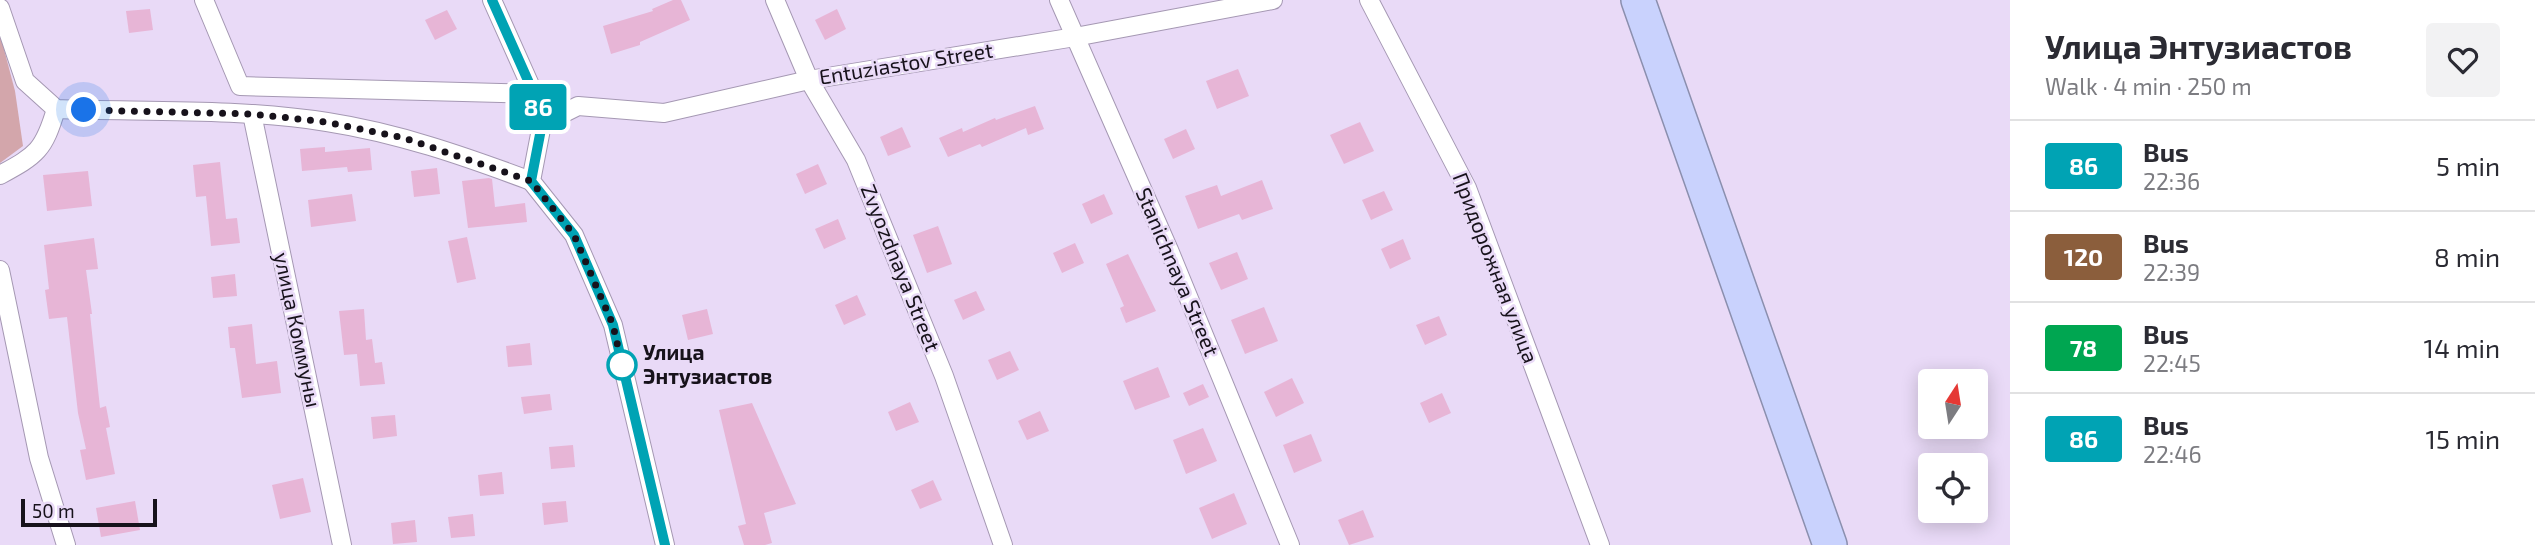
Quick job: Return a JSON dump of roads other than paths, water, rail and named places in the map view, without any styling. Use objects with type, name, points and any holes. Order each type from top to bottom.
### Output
[{"type":"highway","points":[[1638,0],[1830,545]]},
{"type":"highway","points":[[1651,0],[1843,545]]},
{"type":"street","points":[[204,0],[240,86],[534,94]]},
{"type":"street","points":[[492,0],[534,94],[542,124],[531,181]]},
{"type":"street","name":"Zvyozdnaya Street","points":[[775,0],[809,80],[856,160],[944,376],[1003,545]]},
{"type":"street","name":"Stanichnaya Street","points":[[1059,0],[1169,250],[1290,545]]},
{"type":"street","name":"Entuziastov Street","points":[[542,124],[578,107],[664,113],[809,80],[1075,37],[1273,0]]},
{"type":"street","name":"Придорожная улица","points":[[1369,0],[1466,188],[1600,545]]},
{"type":"street","points":[[0,8],[25,81],[56,109],[252,114],[326,122],[404,138],[531,181],[574,235],[613,325],[665,545]]},
{"type":"street","points":[[0,175],[29,159],[47,138],[56,109]]},
{"type":"street","name":"улица Коммуны","points":[[252,114],[342,545]]},
{"type":"street","points":[[0,270],[39,458],[66,545]]},
{"type":"place","name":"Улица Энтузиастов","points":[[622,365]]}]
